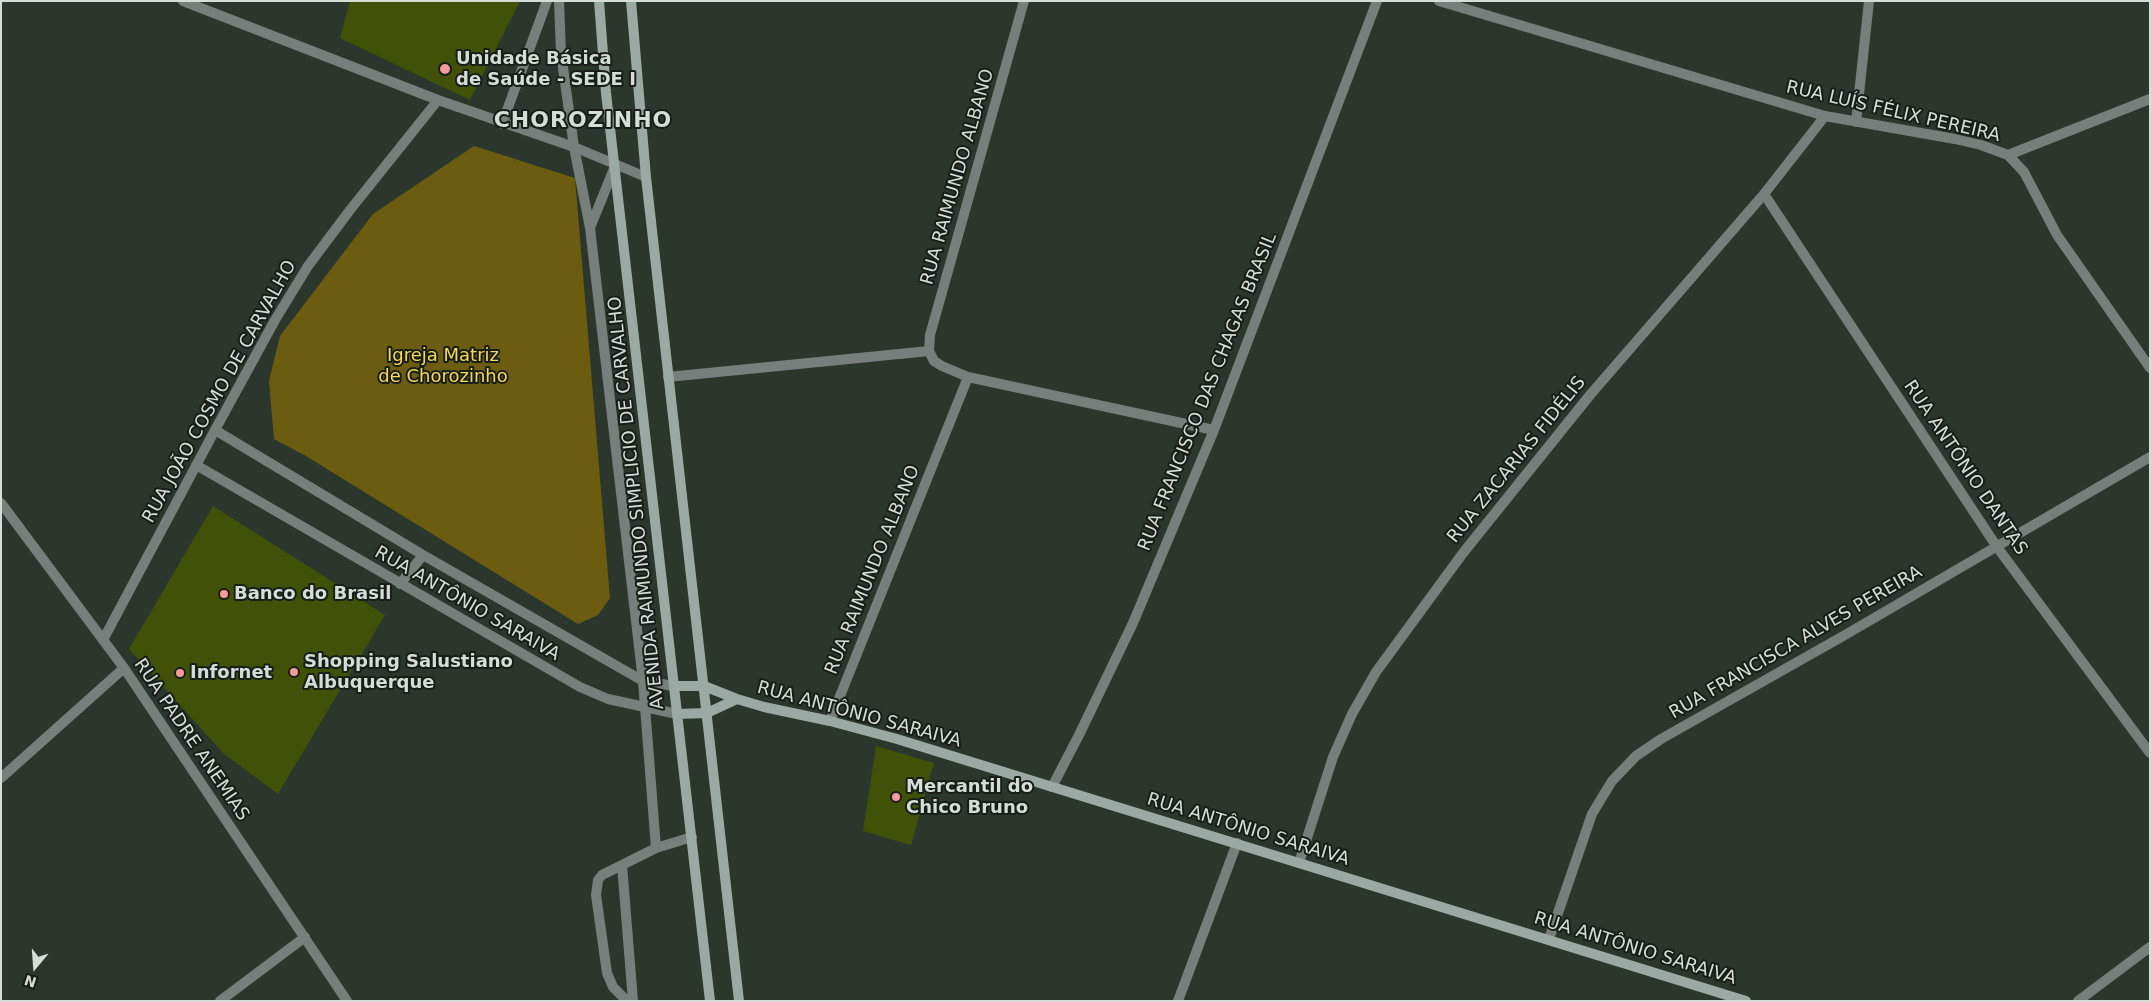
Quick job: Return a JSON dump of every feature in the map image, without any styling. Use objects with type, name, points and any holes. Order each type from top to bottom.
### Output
[{"type":"main road","name":"AVENIDA RAIMUNDO SIMPLICIO DE CARVALHO","points":[[599,1],[606,93],[616,165],[676,714],[710,1001]]},
{"type":"main road","points":[[631,1],[646,176],[738,1001]]},
{"type":"main road","name":"RUA ANTÔNIO SARAIVA","points":[[674,686],[704,686],[737,699],[830,720],[897,739],[1746,1001]]},
{"type":"main road","name":"RUA ANTÔNIO SARAIVA","points":[[676,714],[707,713],[737,699]]},
{"type":"street","points":[[183,1],[438,100],[502,124],[574,147],[646,176]]},
{"type":"street","points":[[502,124],[547,1]]},
{"type":"street","points":[[559,1],[561,53],[574,147],[590,228],[643,681],[656,848]]},
{"type":"street","name":"RUA RAIMUNDO ALBANO","points":[[932,356],[930,334],[1024,1]]},
{"type":"street","name":"RUA FRANCISCO DAS CHAGAS BRASIL","points":[[1052,787],[1133,623],[1214,430],[1377,1]]},
{"type":"street","name":"RUA LUÍS FÉLIX PEREIRA","points":[[1439,1],[1825,116],[1964,141],[2008,155],[2024,172],[2057,235],[2150,368]]},
{"type":"street","points":[[1856,122],[1869,1]]},
{"type":"street","points":[[2008,155],[2150,99]]},
{"type":"street","name":"RUA JOÃO COSMO DE CARVALHO","points":[[103,640],[196,464],[275,320],[308,266],[438,100]]},
{"type":"street","name":"RUA ZACARIAS FIDÉLIS","points":[[1299,863],[1333,757],[1352,714],[1376,672],[1463,553],[1590,395],[1764,194],[1825,116]]},
{"type":"street","points":[[590,228],[616,165]]},
{"type":"street","name":"RUA ANTÔNIO DANTAS","points":[[1764,194],[1997,547],[2150,753]]},
{"type":"street","points":[[668,376],[932,356],[952,371],[968,377],[1214,430]]},
{"type":"street","name":"RUA RAIMUNDO ALBANO","points":[[830,720],[968,377]]},
{"type":"street","name":"RUA ANTÔNIO SARAIVA","points":[[215,430],[423,555],[643,681],[674,686]]},
{"type":"street","name":"RUA FRANCISCA ALVES PEREIRA","points":[[1549,939],[1592,814],[1612,781],[1636,756],[1684,726],[2150,457]]},
{"type":"street","name":"RUA ANTÔNIO SARAIVA","points":[[196,464],[580,687],[608,699],[676,714]]},
{"type":"street","name":"RUA PADRE ANEMIAS","points":[[1,503],[124,668],[347,1001]]},
{"type":"street","points":[[400,584],[423,555]]},
{"type":"street","points":[[1,778],[124,668]]},
{"type":"street","points":[[627,1001],[613,987],[607,973],[596,886],[602,875],[656,848],[692,837]]},
{"type":"street","points":[[1178,1001],[1237,843]]},
{"type":"street","points":[[622,865],[633,1001]]},
{"type":"street","points":[[220,1001],[305,938]]},
{"type":"street","points":[[2078,1001],[2150,947]]},
{"type":"green space","name":"Igreja Matriz de Chorozinho","points":[[474,146],[575,178],[610,598],[598,615],[578,624],[306,456],[274,439],[269,381],[280,336],[373,214]]},
{"type":"building","name":"Unidade Básica de Saúde - SEDE I","points":[[350,1],[520,1],[470,100],[340,38]]},
{"type":"building","name":"Shopping Salustiano Albuquerque","points":[[213,506],[385,615],[278,794],[224,754],[129,649]]},
{"type":"building","name":"Mercantil do Chico Bruno","points":[[876,746],[934,763],[911,845],[863,831]]},
{"type":"place","name":"Unidade Básica de Saúde - SEDE I","points":[[445,69]]},
{"type":"place","name":"Banco do Brasil","points":[[224,594]]},
{"type":"place","name":"Shopping Salustiano Albuquerque","points":[[294,672]]},
{"type":"place","name":"Infornet","points":[[180,673]]},
{"type":"place","name":"Mercantil do Chico Bruno","points":[[896,797]]},
{"type":"district","name":"CHOROZINHO","points":[[583,121]]}]
